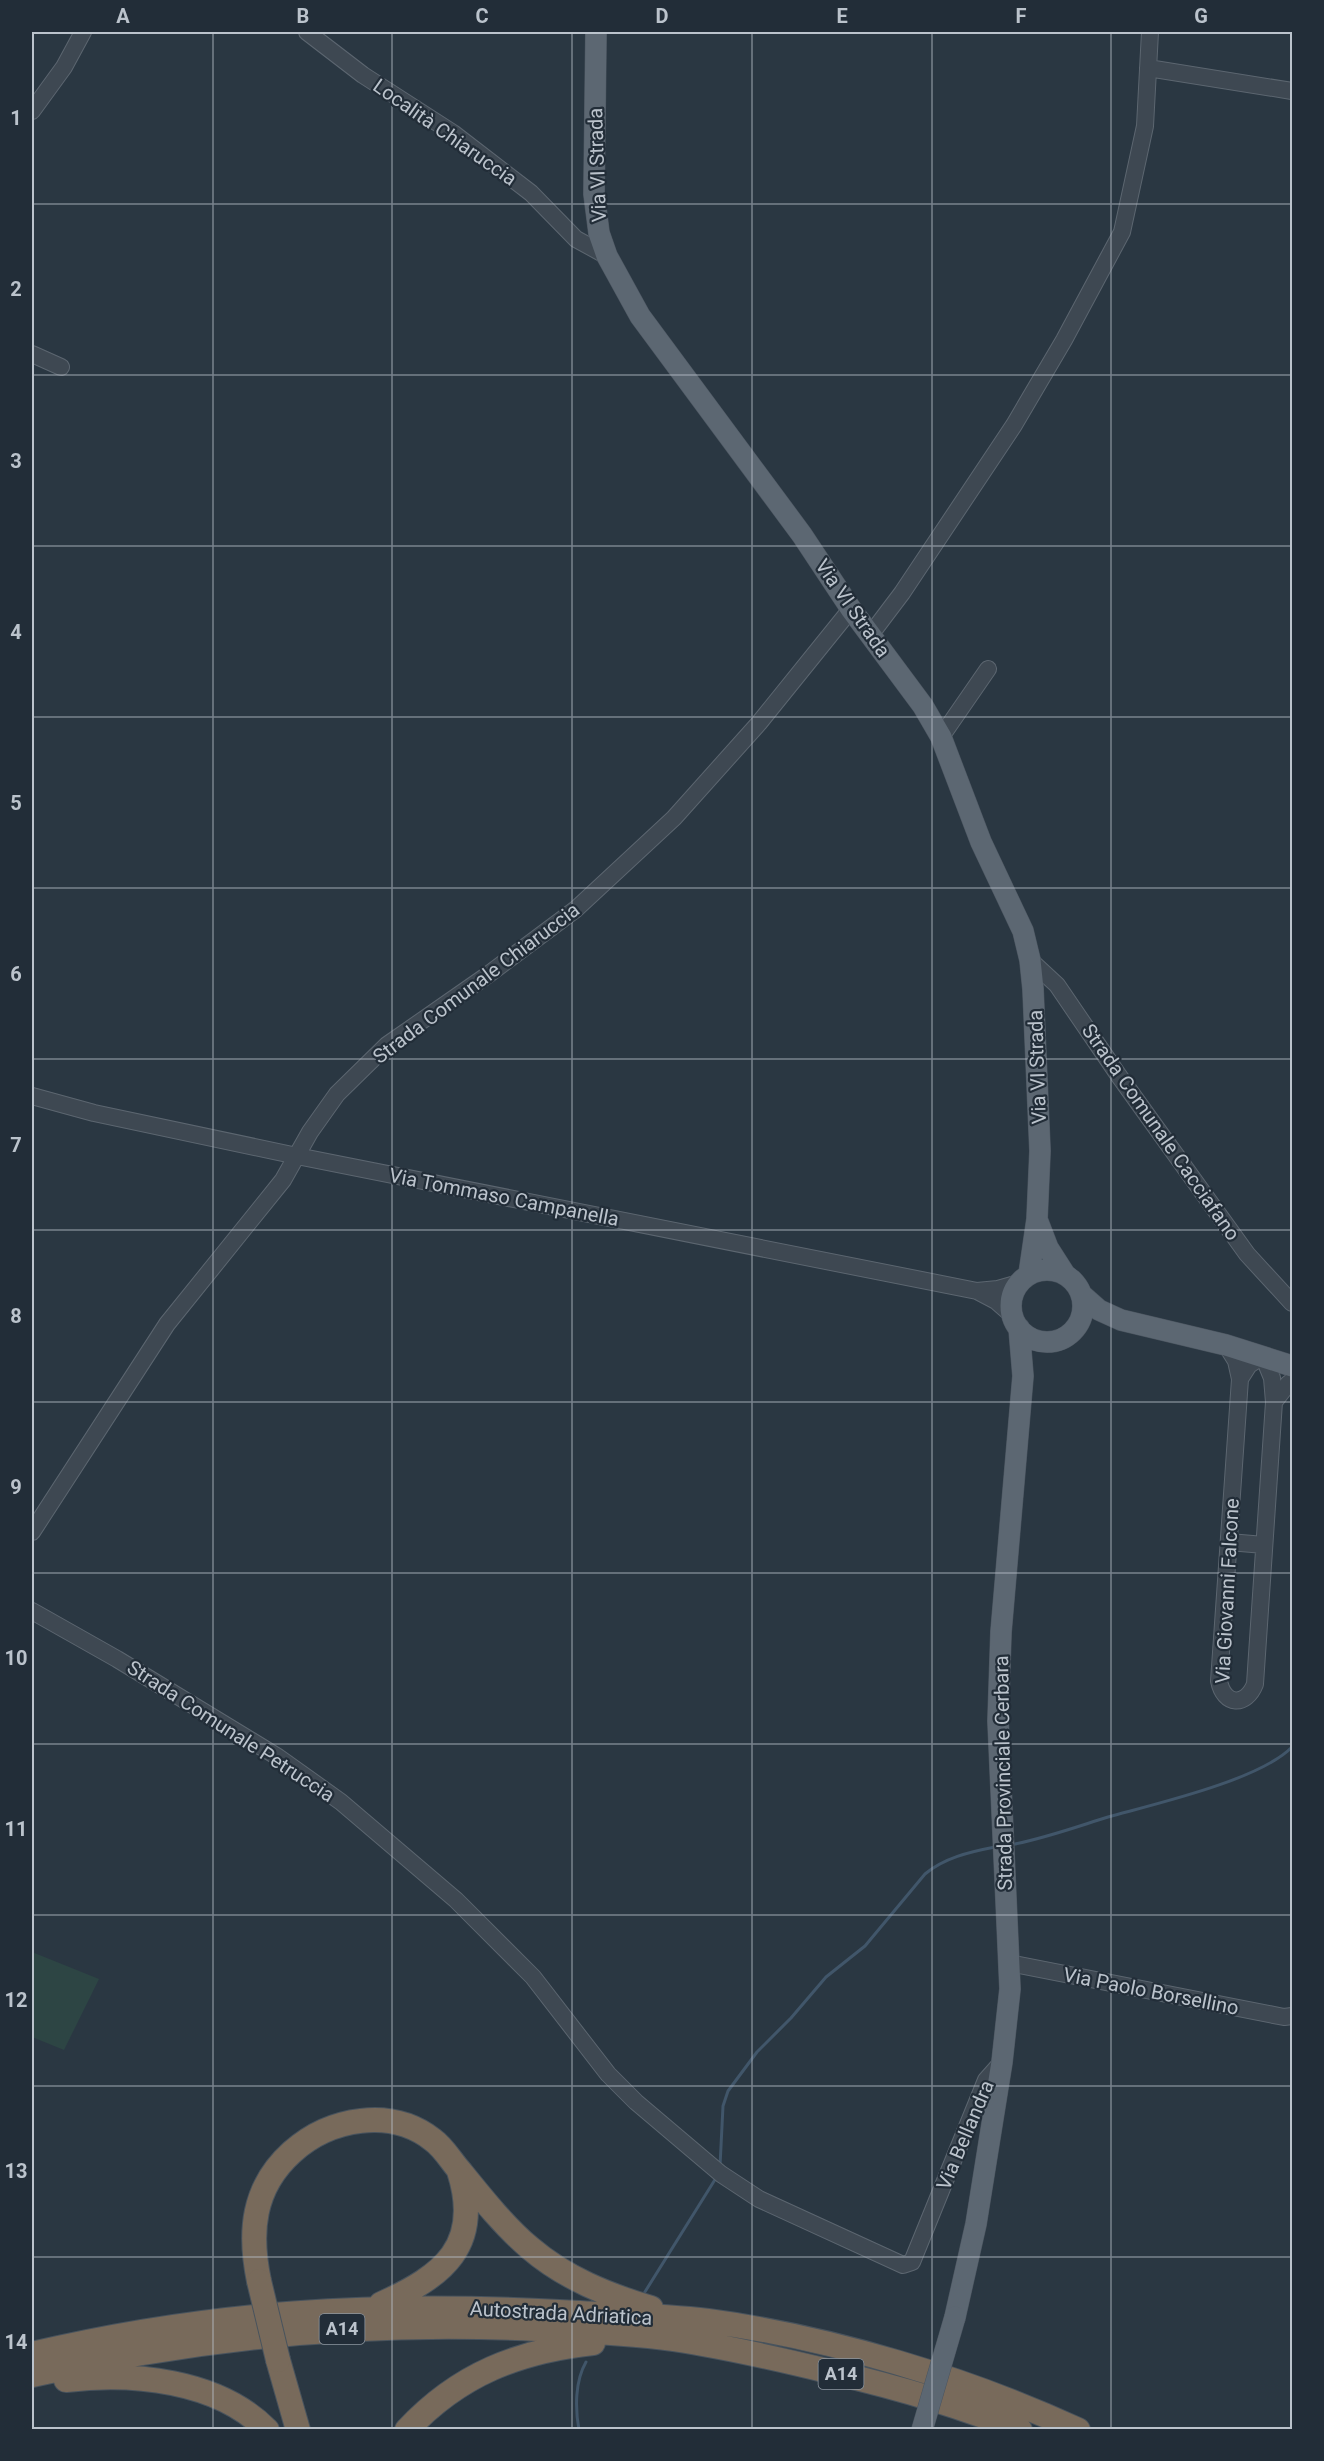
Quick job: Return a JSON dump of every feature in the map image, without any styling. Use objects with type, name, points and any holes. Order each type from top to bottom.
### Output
[{"type":"highway","name":"A14","points":[[298,2430],[259,2281],[253,2235],[261,2194],[270,2177],[283,2161],[311,2138],[337,2126],[358,2121],[396,2123],[413,2128],[434,2140],[522,2241],[564,2273],[615,2297],[693,2320]]},
{"type":"highway","name":"A14","points":[[374,2308],[425,2282],[443,2267],[455,2251],[465,2221],[464,2193],[458,2169]]},
{"type":"highway","name":"Autostrada Adriatica","points":[[32,2355],[103,2338],[200,2322],[305,2311],[374,2308],[504,2309],[693,2320],[782,2334],[908,2367],[1002,2398],[1078,2430]]},
{"type":"highway","name":"Autostrada Adriatica","points":[[32,2375],[179,2345],[255,2335],[335,2329],[495,2327],[657,2337],[738,2350],[882,2384],[1020,2430]]},
{"type":"highway","name":"A14","points":[[407,2430],[430,2408],[465,2382],[512,2359],[570,2346],[657,2337]]},
{"type":"highway","points":[[32,2386],[97,2377],[129,2378],[180,2385],[210,2393],[235,2404],[254,2417],[267,2430]]},
{"type":"main road","name":"Via VI Strada","points":[[596,32],[594,194],[599,233],[607,256],[640,316],[802,535],[851,609],[923,706],[941,737],[981,842],[1023,931],[1030,960],[1040,1151],[1037,1218],[1024,1279]]},
{"type":"main road","name":"Via VI Strada","points":[[1037,1218],[1048,1248],[1064,1273]]},
{"type":"main road","points":[[1024,1279],[1046,1269],[1064,1273],[1076,1282],[1082,1295],[1083,1313],[1073,1331]]},
{"type":"main road","name":"Strada Provinciale Cerbara","points":[[1002,2062],[1010,1989],[998,1721],[999,1676],[1023,1376],[1012,1298],[1024,1279]]},
{"type":"main road","points":[[1082,1295],[1099,1310],[1121,1320],[1226,1345],[1293,1366]]},
{"type":"main road","points":[[1016,1322],[1029,1337],[1042,1341],[1053,1341],[1096,1323],[1121,1320]]},
{"type":"main road","points":[[1023,1376],[1035,1357],[1053,1341]]},
{"type":"main road","name":"Via Bellandra","points":[[922,2430],[955,2317],[976,2224],[1002,2062]]},
{"type":"street","points":[[32,111],[64,67],[83,32]]},
{"type":"street","name":"Località Chiaruccia","points":[[307,32],[363,75],[453,133],[523,186],[576,239],[607,256]]},
{"type":"street","points":[[871,634],[902,593],[1014,425],[1064,340],[1122,232],[1145,126],[1150,32]]},
{"type":"street","points":[[1149,68],[1293,92]]},
{"type":"street","points":[[576,239],[599,233]]},
{"type":"street","points":[[32,354],[61,368]]},
{"type":"street","name":"Strada Comunale Chiaruccia","points":[[32,1532],[167,1324],[276,1189],[310,1132],[338,1094],[387,1045],[489,974],[576,909],[674,818],[759,723],[851,609]]},
{"type":"street","points":[[941,737],[988,669]]},
{"type":"street","name":"Strada Comunale Cacciafano","points":[[1030,960],[1057,985],[1119,1076],[1248,1254],[1293,1303]]},
{"type":"street","name":"Via Tommaso Campanella","points":[[32,1096],[93,1113],[297,1156],[977,1291],[996,1300],[1016,1322]]},
{"type":"street","name":"Via Tommaso Campanella","points":[[977,1291],[998,1289],[1024,1279]]},
{"type":"street","name":"Via Giovanni Falcone","points":[[1226,1345],[1236,1361],[1240,1379],[1219,1681],[1221,1692],[1227,1698],[1236,1701],[1245,1698],[1251,1692],[1254,1684],[1274,1402],[1272,1378],[1263,1356]]},
{"type":"street","points":[[1240,1379],[1249,1365],[1263,1356]]},
{"type":"street","points":[[1274,1402],[1293,1381]]},
{"type":"street","points":[[1229,1542],[1264,1545]]},
{"type":"street","name":"Strada Comunale Petruccia","points":[[32,1611],[117,1659],[278,1757],[341,1802],[456,1900],[533,1977],[615,2081],[636,2102],[718,2171]]},
{"type":"street","name":"Via Paolo Borsellino","points":[[1009,1964],[1284,2017],[1293,2016]]},
{"type":"street","name":"Via Bellandra","points":[[718,2171],[759,2199],[903,2265],[912,2262],[986,2080],[1002,2062]]},
{"type":"green space","points":[[32,1952],[99,1979],[64,2050],[32,2037]]},
{"type":"waterway","points":[[1010,1845],[1178,1798],[1232,1780],[1277,1759],[1292,1747]]},
{"type":"waterway","points":[[720,2166],[723,2106],[728,2091],[757,2052],[791,2018],[826,1977],[865,1946],[925,1874],[957,1856],[995,1847]]},
{"type":"waterway","points":[[643,2295],[716,2178]]},
{"type":"waterway","points":[[579,2430],[577,2395],[582,2369],[586,2362]]}]
